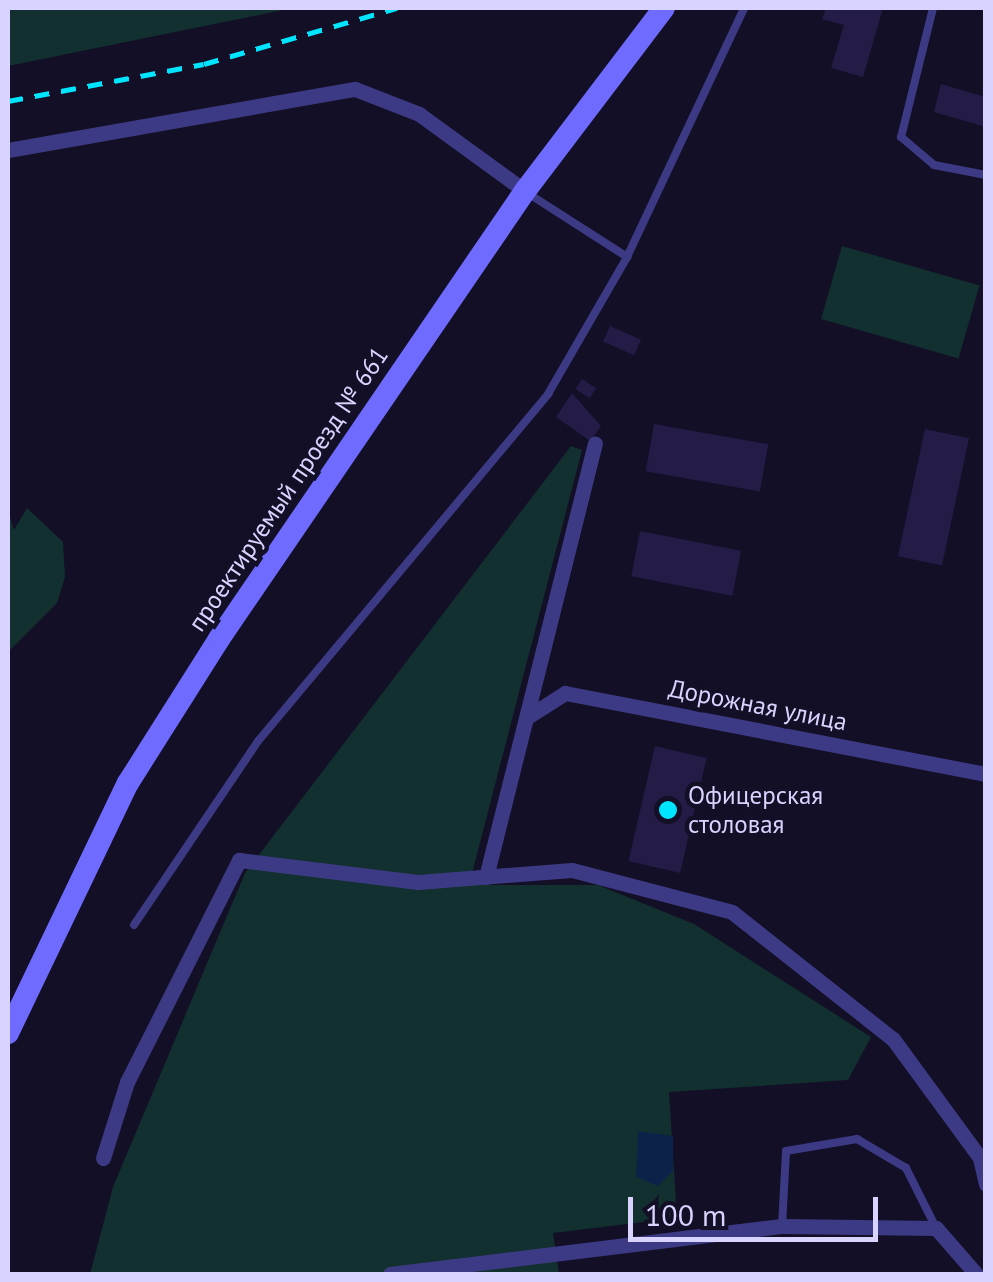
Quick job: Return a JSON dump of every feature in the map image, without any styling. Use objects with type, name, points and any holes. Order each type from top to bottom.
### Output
[{"type":"main road","name":"проектируемый проезд № 661","points":[[8,1032],[128,783],[526,191],[664,8]]},
{"type":"street","points":[[8,150],[355,89],[409,108],[526,191]]},
{"type":"street","points":[[486,876],[595,444]]},
{"type":"street","name":"Дорожная улица","points":[[529,716],[565,693],[986,774]]},
{"type":"street","points":[[103,1158],[127,1082],[239,860],[418,882],[572,870],[732,912],[894,1038],[980,1158],[986,1184]]},
{"type":"street","points":[[390,1274],[545,1267],[782,1226],[936,1228],[976,1274]]},
{"type":"lane","points":[[134,925],[259,740],[548,394],[627,257],[744,8]]},
{"type":"lane","points":[[933,8],[901,136],[934,165],[986,175]]},
{"type":"lane","points":[[526,191],[627,257]]},
{"type":"lane","points":[[782,1226],[786,1151],[857,1139],[906,1168],[936,1228]]},
{"type":"green space","points":[[8,8],[293,8],[8,66]]},
{"type":"green space","points":[[842,246],[979,285],[959,358],[821,319]]},
{"type":"green space","points":[[571,446],[582,450],[469,885],[598,885],[694,924],[871,1037],[848,1080],[669,1092],[677,1218],[553,1233],[559,1274],[90,1274],[113,1187],[245,873]]},
{"type":"green space","points":[[27,508],[63,542],[65,577],[57,603],[8,652],[8,510],[14,530]]},
{"type":"water","points":[[638,1131],[673,1136],[673,1171],[658,1186],[636,1177]]},
{"type":"building","points":[[826,8],[883,8],[863,77],[831,68],[844,25],[822,19]]},
{"type":"building","points":[[941,84],[986,97],[986,127],[934,112]]},
{"type":"building","points":[[610,326],[641,340],[634,355],[603,342]]},
{"type":"building","points":[[582,379],[596,388],[590,398],[575,389]]},
{"type":"building","points":[[572,393],[601,426],[590,441],[556,417]]},
{"type":"building","points":[[654,424],[768,444],[760,491],[646,471]]},
{"type":"building","points":[[925,429],[969,438],[942,566],[898,556]]},
{"type":"building","points":[[640,531],[741,551],[732,596],[631,576]]},
{"type":"building","name":"Офицерская столовая","points":[[655,746],[707,758],[680,873],[628,861]]},
{"type":"railway","points":[[8,101],[204,64],[397,8]]},
{"type":"place","name":"Офицерская столовая","points":[[668,810]]}]
